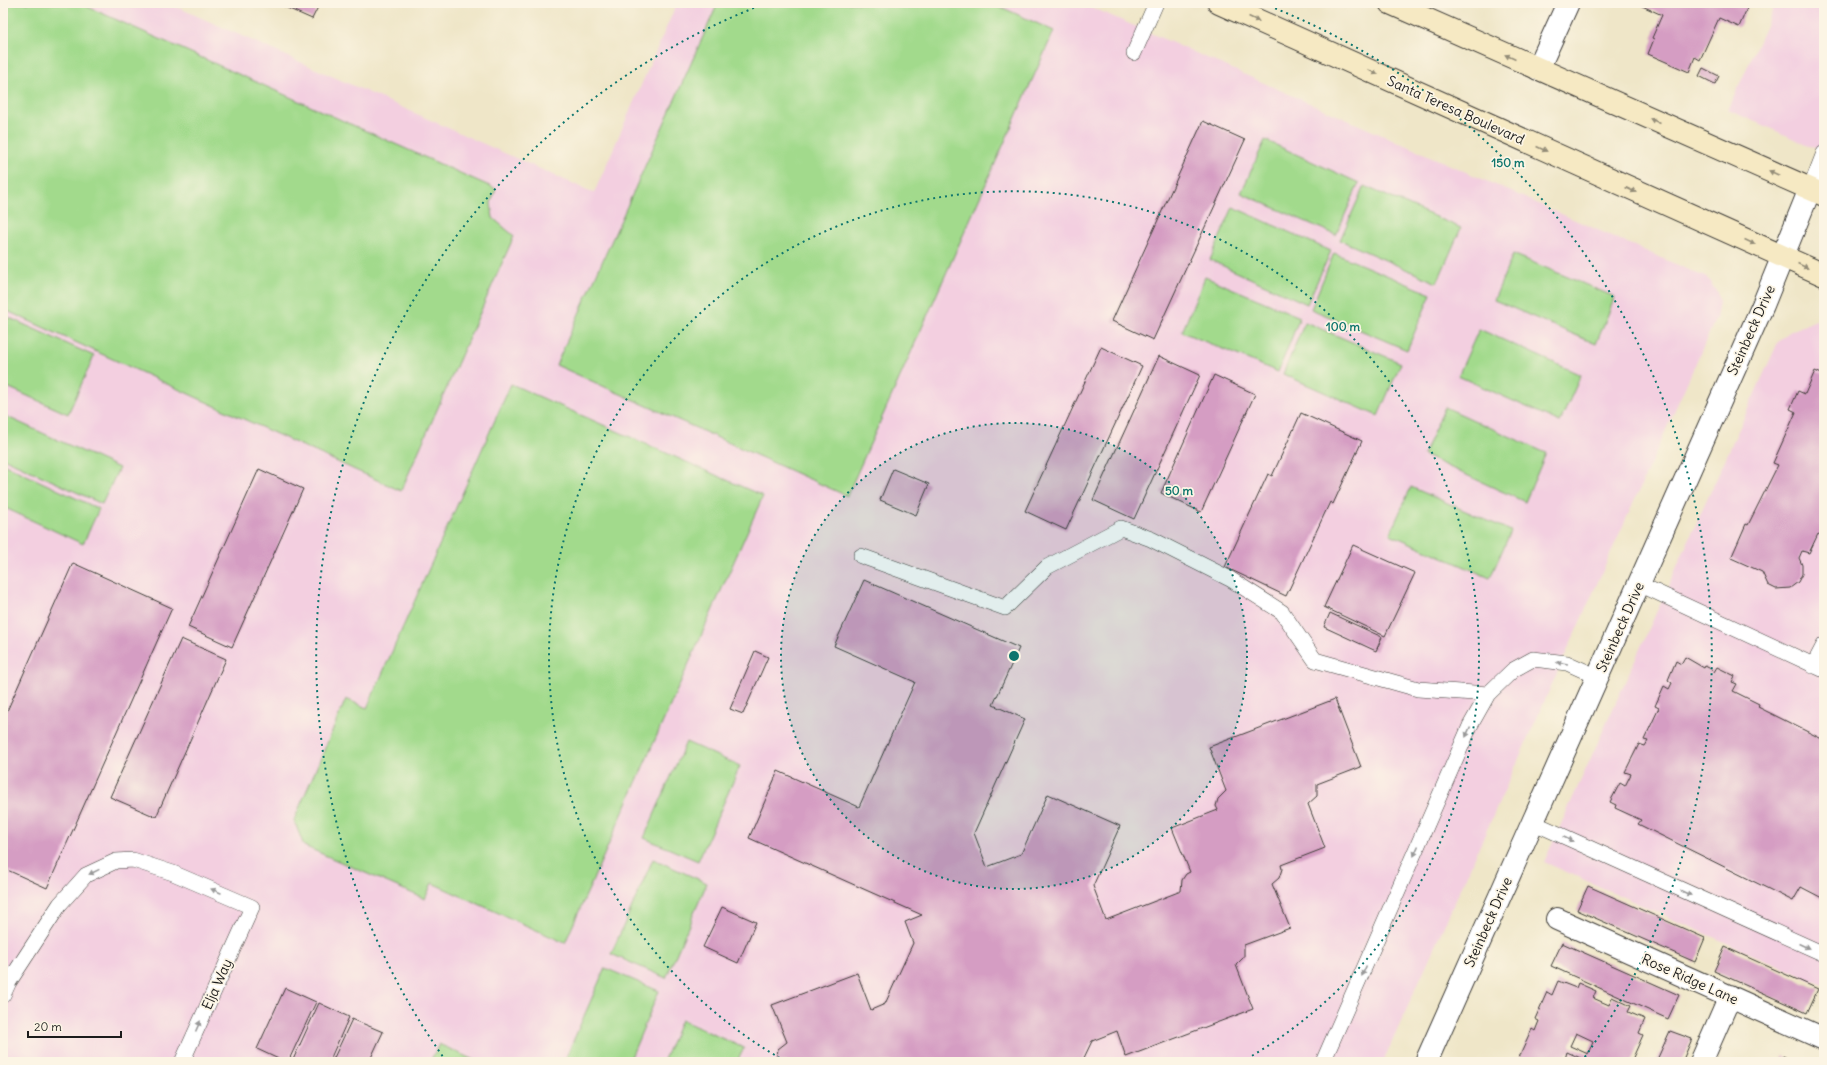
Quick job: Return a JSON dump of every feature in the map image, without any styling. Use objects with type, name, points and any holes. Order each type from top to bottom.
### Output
[{"type":"main road","name":"Santa Teresa Boulevard","points":[[1219,3],[1824,275]]},
{"type":"main road","points":[[1390,3],[1817,192]]},
{"type":"street","points":[[1538,69],[1568,3]]},
{"type":"street","name":"Steinbeck Drive","points":[[1426,1062],[1783,257],[1817,192]]},
{"type":"street","name":"Rose Ridge Lane","points":[[1557,919],[1824,1039]]},
{"type":"street","points":[[1701,1062],[1730,996]]},
{"type":"lane","points":[[1134,53],[1156,3]]},
{"type":"lane","points":[[1817,192],[1824,154]]},
{"type":"lane","points":[[861,556],[1005,608],[1047,567],[1121,528],[1151,539],[1230,579],[1282,612],[1315,660],[1418,689],[1488,694]]},
{"type":"lane","points":[[1639,584],[1819,668],[1824,645]]},
{"type":"lane","points":[[1323,1062],[1470,726],[1488,694],[1513,670],[1533,659],[1567,663],[1598,676]]},
{"type":"lane","points":[[1532,822],[1824,954]]},
{"type":"lane","name":"Elja Way","points":[[3,995],[9,982],[60,904],[86,875],[116,861],[133,860],[173,873],[252,907],[182,1062]]},
{"type":"shaded area","points":[[3,3],[168,3],[594,193],[677,3],[1082,3],[1707,278],[1717,292],[1719,302],[1716,318],[1383,1062],[3,1062]]},
{"type":"shaded area","points":[[1776,3],[1824,3],[1824,152],[1728,110]]},
{"type":"shaded area","points":[[1816,320],[1824,323],[1824,986],[1544,862],[1778,342],[1789,332]]},
{"type":"green space","points":[[3,3],[79,3],[496,189],[491,203],[493,218],[514,236],[401,491],[3,309]]},
{"type":"green space","points":[[718,3],[992,3],[1054,31],[847,496],[556,365]]},
{"type":"green space","points":[[1265,140],[1359,183],[1336,235],[1241,193]]},
{"type":"green space","points":[[1364,186],[1461,228],[1437,283],[1340,240]]},
{"type":"green space","points":[[1233,207],[1331,251],[1307,304],[1210,260]]},
{"type":"green space","points":[[1334,253],[1431,294],[1407,350],[1311,309]]},
{"type":"green space","points":[[1513,254],[1615,297],[1596,344],[1494,300]]},
{"type":"green space","points":[[1205,277],[1300,317],[1278,372],[1182,332]]},
{"type":"green space","points":[[3,315],[94,356],[68,414],[3,385]]},
{"type":"green space","points":[[1305,322],[1401,363],[1378,416],[1283,374]]},
{"type":"green space","points":[[1479,329],[1581,375],[1560,422],[1458,376]]},
{"type":"green space","points":[[511,384],[763,496],[565,943],[432,883],[425,899],[304,846],[294,820],[346,699],[367,708]]},
{"type":"green space","points":[[1445,407],[1546,453],[1525,502],[1423,455]]},
{"type":"green space","points":[[3,415],[119,468],[102,504],[3,458]]},
{"type":"green space","points":[[3,464],[99,509],[83,544],[3,507]]},
{"type":"green space","points":[[1411,487],[1511,531],[1490,578],[1390,534]]},
{"type":"green space","points":[[686,742],[740,766],[698,861],[644,838]]},
{"type":"green space","points":[[653,859],[707,883],[666,978],[611,954]]},
{"type":"green space","points":[[605,968],[659,991],[629,1062],[564,1062]]},
{"type":"green space","points":[[681,1020],[744,1048],[737,1062],[663,1062]]},
{"type":"green space","points":[[439,1044],[478,1062],[430,1062]]},
{"type":"building","points":[[276,3],[320,3],[312,19]]},
{"type":"building","points":[[1641,3],[1742,3],[1748,6],[1739,27],[1719,18],[1700,60],[1695,57],[1689,72],[1648,54],[1654,39],[1652,38],[1662,15],[1640,5]]},
{"type":"building","points":[[1703,68],[1719,76],[1715,84],[1699,76]]},
{"type":"building","points":[[1203,121],[1245,140],[1153,340],[1112,321]]},
{"type":"building","points":[[1101,347],[1142,366],[1066,530],[1025,511]]},
{"type":"building","points":[[1159,356],[1200,375],[1134,519],[1093,500]]},
{"type":"building","points":[[1815,371],[1824,375],[1824,528],[1821,535],[1818,534],[1809,553],[1802,551],[1799,558],[1802,565],[1802,574],[1798,582],[1790,588],[1776,589],[1768,585],[1762,572],[1731,558],[1746,524],[1748,525],[1778,465],[1773,463],[1796,412],[1790,409],[1798,391],[1805,394]]},
{"type":"building","points":[[1214,375],[1255,394],[1201,512],[1161,493]]},
{"type":"building","points":[[1301,413],[1362,441],[1333,504],[1330,502],[1286,596],[1225,567],[1268,474],[1272,476]]},
{"type":"building","points":[[259,469],[303,489],[232,647],[188,627]]},
{"type":"building","points":[[893,469],[929,484],[916,515],[880,500]]},
{"type":"building","points":[[1353,545],[1415,573],[1385,636],[1324,607]]},
{"type":"building","points":[[73,563],[172,608],[47,888],[3,868],[3,720]]},
{"type":"building","points":[[864,580],[1019,648],[993,705],[1025,719],[974,833],[987,867],[1021,854],[1048,794],[1120,826],[1093,886],[1106,920],[1181,891],[1182,880],[1186,874],[1190,872],[1172,828],[1218,810],[1216,806],[1218,799],[1226,791],[1209,747],[1335,699],[1361,767],[1317,784],[1317,796],[1308,804],[1325,848],[1281,865],[1282,869],[1279,878],[1272,884],[1290,928],[1244,945],[1244,957],[1236,965],[1253,1009],[1126,1057],[1117,1031],[1092,1041],[1082,1062],[776,1062],[778,1049],[787,1042],[772,1005],[857,973],[871,1010],[885,1004],[913,943],[905,922],[922,915],[749,838],[778,771],[859,807],[915,682],[834,646]]},
{"type":"building","points":[[1330,613],[1382,637],[1376,651],[1324,627]]},
{"type":"building","points":[[181,639],[226,659],[156,817],[110,797]]},
{"type":"building","points":[[755,651],[768,657],[743,714],[730,709]]},
{"type":"building","points":[[1685,657],[1704,668],[1705,666],[1713,670],[1712,671],[1714,672],[1717,667],[1735,676],[1732,682],[1737,684],[1733,691],[1759,704],[1758,707],[1824,740],[1824,899],[1801,887],[1793,901],[1638,824],[1641,820],[1615,808],[1616,805],[1610,802],[1620,783],[1625,786],[1631,774],[1625,772],[1639,744],[1645,746],[1648,741],[1644,740],[1659,708],[1655,706],[1664,686],[1669,689],[1672,683],[1668,680],[1676,661],[1681,664]]},
{"type":"building","points":[[1588,886],[1705,938],[1695,962],[1577,910]]},
{"type":"building","points":[[722,907],[756,922],[738,963],[703,947]]},
{"type":"building","points":[[1562,943],[1679,995],[1668,1019],[1551,966]]},
{"type":"building","points":[[1725,947],[1818,989],[1807,1013],[1714,971]]},
{"type":"building","points":[[1558,981],[1576,988],[1578,983],[1596,991],[1593,998],[1609,1005],[1612,997],[1631,1006],[1628,1012],[1645,1019],[1639,1033],[1643,1035],[1631,1062],[1585,1062],[1585,1060],[1567,1052],[1565,1059],[1572,1062],[1517,1062],[1532,1029],[1535,1031],[1539,1021],[1535,1019],[1547,992],[1552,995]],"holes":[[[1576,1033],[1593,1041],[1588,1054],[1570,1046]]]},
{"type":"building","points":[[285,988],[316,1002],[288,1062],[257,1049]]},
{"type":"building","points":[[319,1003],[349,1017],[329,1062],[292,1062]]},
{"type":"building","points":[[352,1019],[383,1032],[369,1062],[332,1062]]},
{"type":"building","points":[[1670,1031],[1692,1039],[1682,1062],[1656,1062]]},
{"type":"building","points":[[1783,1056],[1796,1062],[1780,1062]]}]
